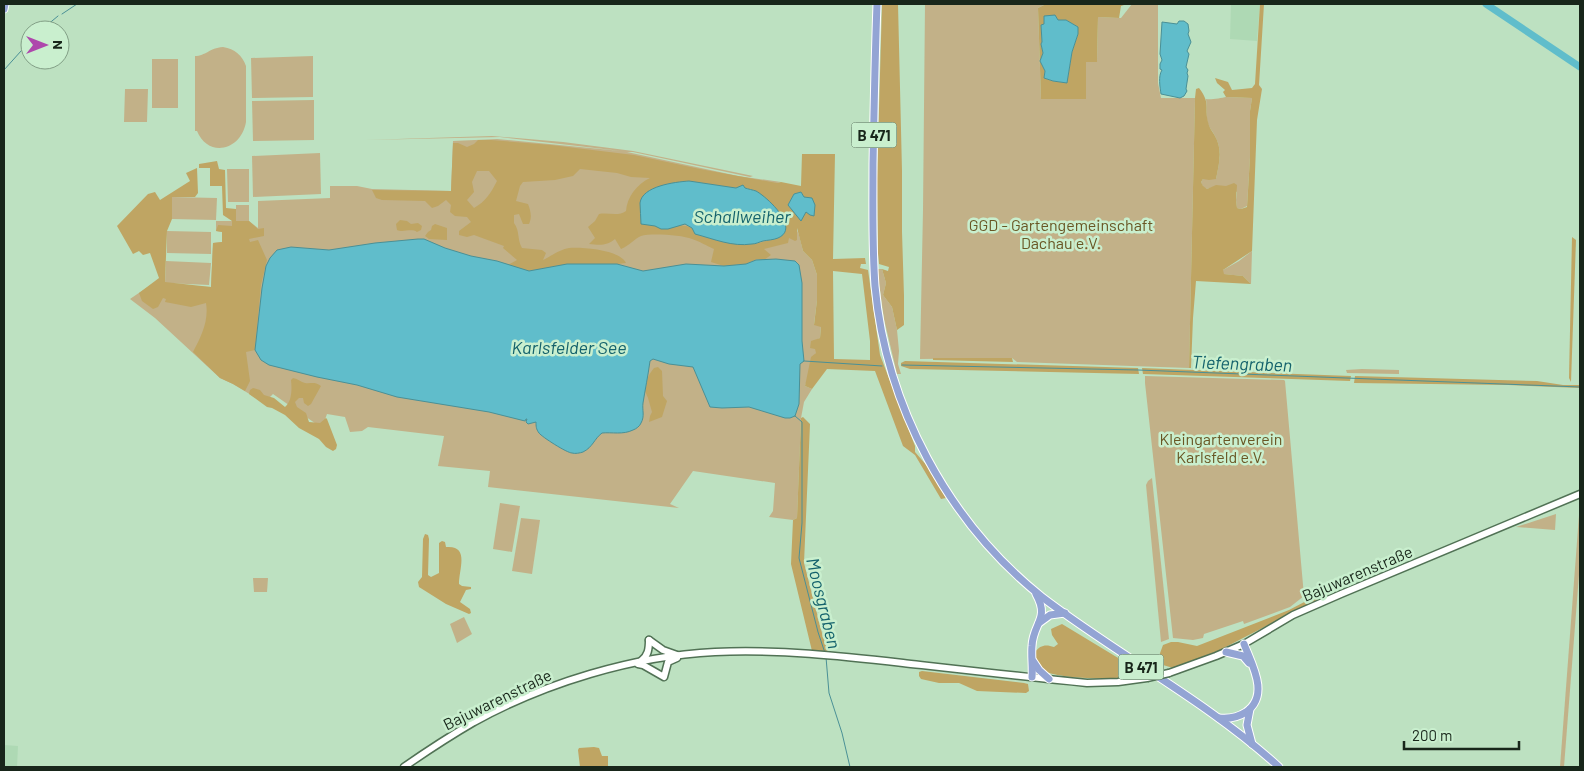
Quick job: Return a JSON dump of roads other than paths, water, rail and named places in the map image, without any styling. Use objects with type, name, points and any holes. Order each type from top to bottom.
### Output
[{"type":"highway","points":[[4,9],[5,4]]},
{"type":"highway","name":"B 471","points":[[877,4],[873,188],[875,287],[880,321],[899,393],[915,434],[936,475],[992,550],[1033,589],[1130,659],[1219,718],[1279,767]]},
{"type":"highway","points":[[1032,677],[1032,644],[1042,608],[1033,589]]},
{"type":"highway","points":[[1039,624],[1050,615],[1065,613]]},
{"type":"highway","points":[[1219,718],[1232,718],[1250,709],[1255,704],[1259,691],[1257,679],[1244,644]]},
{"type":"highway","points":[[1226,652],[1243,656],[1252,665]]},
{"type":"highway","points":[[1032,660],[1049,679]]},
{"type":"highway","points":[[1250,709],[1247,725],[1252,744]]},
{"type":"main road","name":"Bajuwarenstraße","points":[[404,767],[443,740],[475,722],[514,702],[563,683],[637,663],[713,652],[764,651],[830,656],[1087,683],[1118,682],[1170,673],[1244,644],[1293,615],[1325,601],[1580,494]]},
{"type":"main road","points":[[637,663],[645,658],[648,652],[649,640],[663,650],[683,656]]},
{"type":"main road","points":[[637,663],[664,677],[668,662],[683,656]]},
{"type":"water","points":[[1055,15],[1058,20],[1066,20],[1078,27],[1067,83],[1044,78],[1045,71],[1040,61],[1043,53],[1041,25],[1044,24],[1044,16]]},
{"type":"water","points":[[1179,21],[1184,21],[1188,24],[1188,34],[1191,42],[1187,51],[1189,54],[1186,67],[1188,70],[1187,91],[1180,98],[1161,94],[1160,82],[1162,70],[1160,69],[1162,60],[1160,54],[1162,22],[1177,24]]},
{"type":"water","name":"Schallweiher","points":[[689,181],[736,188],[743,185],[745,188],[756,191],[767,199],[780,213],[786,227],[784,233],[778,238],[745,245],[723,242],[695,234],[692,228],[685,224],[661,229],[641,224],[640,203],[642,197],[660,186]]},
{"type":"water","points":[[801,192],[804,197],[812,198],[815,205],[814,216],[806,212],[801,221],[788,205],[794,194]]},
{"type":"water","name":"Karlsfelder See","points":[[424,239],[471,256],[497,261],[529,271],[567,264],[617,264],[643,271],[686,264],[724,266],[746,264],[756,260],[776,259],[795,261],[799,265],[802,283],[804,361],[800,364],[799,404],[795,416],[785,418],[749,407],[710,407],[693,367],[669,364],[653,359],[650,361],[643,403],[643,418],[640,425],[634,430],[625,432],[602,433],[586,450],[580,453],[573,453],[560,448],[545,438],[538,432],[536,422],[528,424],[526,422],[527,419],[525,421],[489,412],[397,397],[357,385],[269,365],[261,360],[255,350],[262,288],[266,266],[277,250],[291,247],[329,250]]},
{"type":"waterway","points":[[62,14],[77,4]]},
{"type":"waterway","points":[[1486,4],[1580,67]]},
{"type":"waterway","points":[[53,20],[58,16]]},
{"type":"waterway","points":[[4,70],[20,52]]},
{"type":"waterway","name":"Tiefengraben","points":[[804,361],[882,366]]},
{"type":"waterway","name":"Tiefengraben","points":[[902,365],[1138,370],[1580,387]]},
{"type":"waterway","name":"Moosgraben","points":[[795,416],[802,422],[802,523],[799,558],[825,653]]},
{"type":"waterway","name":"Moosgraben","points":[[826,657],[829,693],[842,733],[850,767]]},
{"type":"park label","name":"GGD - Gartengemeinschaft Dachau e.V.","points":[[1061,233]]},
{"type":"park label","name":"Kleingartenverein Karlsfeld e.V.","points":[[1221,447]]}]
